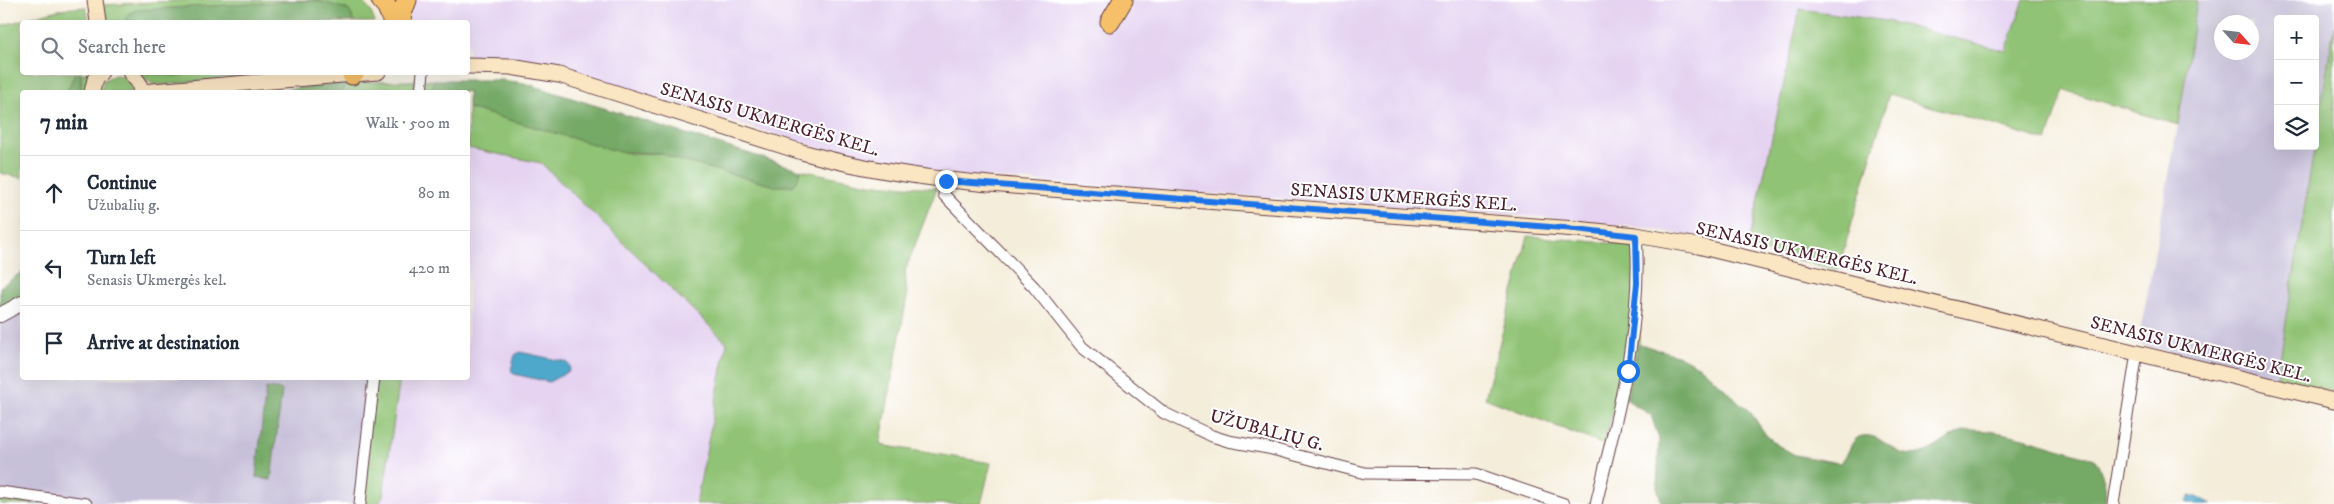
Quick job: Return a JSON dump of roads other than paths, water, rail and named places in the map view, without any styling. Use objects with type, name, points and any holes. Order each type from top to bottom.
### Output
[{"type":"highway","points":[[379,0],[381,20]]},
{"type":"highway","points":[[379,0],[387,7],[392,20]]},
{"type":"highway","points":[[402,20],[401,16],[407,0]]},
{"type":"highway","points":[[1110,22],[1123,0]]},
{"type":"main road","points":[[95,0],[98,20]]},
{"type":"main road","name":"SENASIS UKMERGĖS KEL.","points":[[470,66],[511,67],[559,75],[833,161],[893,174],[946,181],[1576,229],[1698,246],[1756,258],[2334,401]]},
{"type":"main road","points":[[92,90],[98,75]]},
{"type":"main road","points":[[132,75],[139,83],[141,90]]},
{"type":"main road","points":[[165,90],[342,75]]},
{"type":"street","points":[[421,90],[423,75]]},
{"type":"street","name":"UŽUBALIŲ G.","points":[[946,181],[944,195],[1034,287],[1082,347],[1164,413],[1212,436],[1228,441],[1313,459],[1347,470],[1365,473],[1476,474],[1564,504]]},
{"type":"street","points":[[1596,504],[1628,371],[1637,283],[1636,236]]},
{"type":"street","points":[[0,315],[20,304]]},
{"type":"street","points":[[2113,504],[2137,352]]},
{"type":"street","points":[[360,504],[374,380]]},
{"type":"street","points":[[0,492],[86,504]]},
{"type":"water","points":[[520,352],[567,362],[570,367],[569,371],[549,382],[514,374],[511,370],[515,355]]},
{"type":"water","points":[[2190,496],[2196,496],[2212,504],[2189,504],[2187,502]]}]
